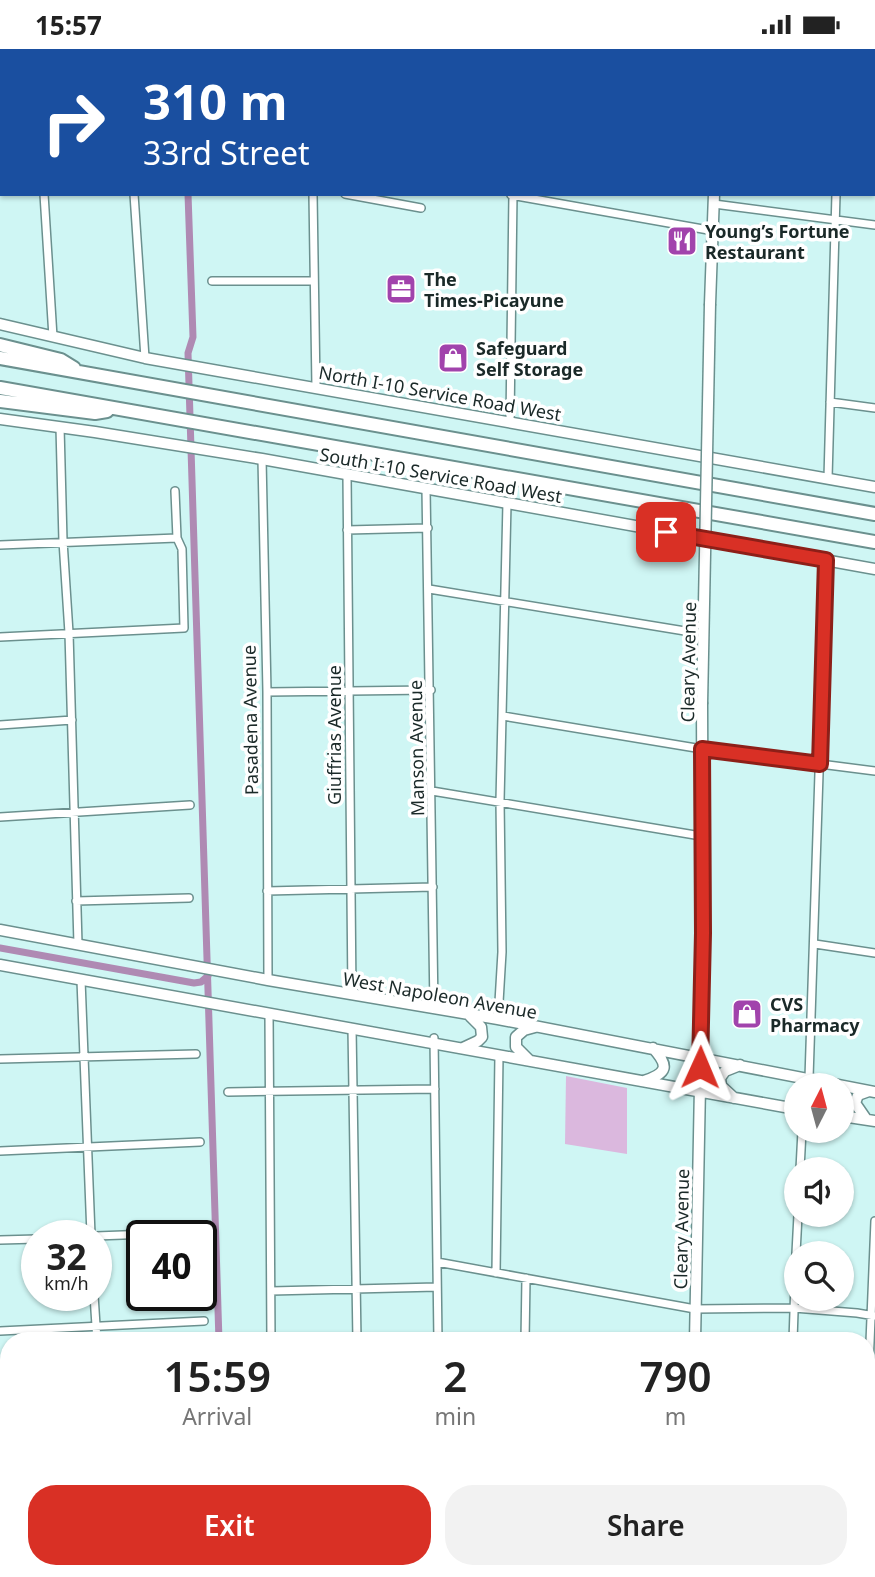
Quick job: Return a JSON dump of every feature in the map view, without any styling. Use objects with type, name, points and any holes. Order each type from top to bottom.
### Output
[{"type":"highway","points":[[0,345],[61,360],[80,372]]},
{"type":"highway","points":[[0,358],[875,514]]},
{"type":"highway","points":[[0,388],[875,542]]},
{"type":"highway","points":[[0,401],[94,413],[117,409]]},
{"type":"street","points":[[44,196],[53,337]]},
{"type":"street","points":[[134,196],[145,358]]},
{"type":"street","points":[[313,196],[316,387]]},
{"type":"street","points":[[356,196],[421,208]]},
{"type":"street","points":[[509,421],[511,196]]},
{"type":"street","points":[[522,196],[714,231]]},
{"type":"street","points":[[828,478],[836,196]]},
{"type":"street","points":[[714,199],[875,225]]},
{"type":"street","name":"Cleary Avenue","points":[[695,1332],[703,933],[702,703],[714,199]]},
{"type":"street","points":[[212,281],[314,281]]},
{"type":"street","name":"North I-10 Service Road West","points":[[0,324],[145,358],[875,487]]},
{"type":"street","points":[[830,402],[875,408]]},
{"type":"street","name":"South I-10 Service Road West","points":[[0,419],[177,445],[875,569]]},
{"type":"street","points":[[60,427],[78,944]]},
{"type":"street","name":"Pasadena Avenue","points":[[262,460],[267,692],[268,980]]},
{"type":"street","name":"Giuffrias Avenue","points":[[347,475],[352,995]]},
{"type":"street","name":"Manson Avenue","points":[[426,488],[434,1009]]},
{"type":"street","points":[[0,637],[184,628],[182,549],[177,538],[175,491]]},
{"type":"street","points":[[498,1019],[502,952],[500,801],[507,503]]},
{"type":"street","points":[[347,530],[428,528]]},
{"type":"street","points":[[0,545],[177,538]]},
{"type":"street","points":[[809,1073],[826,560]]},
{"type":"street","points":[[429,589],[691,632]]},
{"type":"street","points":[[267,692],[431,690]]},
{"type":"street","points":[[503,716],[702,749],[875,771]]},
{"type":"street","points":[[0,725],[72,720]]},
{"type":"street","points":[[432,791],[701,836]]},
{"type":"street","points":[[0,817],[190,806]]},
{"type":"street","points":[[267,891],[433,887]]},
{"type":"street","points":[[76,901],[189,898]]},
{"type":"street","name":"West Napoleon Avenue","points":[[0,930],[784,1073]]},
{"type":"street","points":[[815,944],[875,953]]},
{"type":"street","points":[[0,964],[435,1041],[784,1107]]},
{"type":"street","points":[[81,980],[90,1220]]},
{"type":"street","points":[[269,1013],[271,1332]]},
{"type":"street","points":[[462,1048],[478,1041],[482,1032],[477,1020],[466,1014]]},
{"type":"street","points":[[528,1060],[516,1047],[516,1037],[524,1030],[536,1027]]},
{"type":"street","points":[[352,1028],[356,1332]]},
{"type":"street","points":[[435,1041],[438,1332]]},
{"type":"street","points":[[644,1081],[660,1075],[665,1067],[653,1048]]},
{"type":"street","points":[[0,1059],[196,1053]]},
{"type":"street","points":[[496,1273],[499,1055]]},
{"type":"street","points":[[735,1099],[721,1086],[720,1077],[725,1071],[740,1065]]},
{"type":"street","name":"West Napoleon Avenue","points":[[854,1087],[872,1091]]},
{"type":"street","points":[[228,1092],[435,1089]]},
{"type":"street","points":[[870,1120],[855,1103],[858,1095],[872,1091]]},
{"type":"street","points":[[0,1151],[200,1142]]},
{"type":"street","points":[[832,1311],[873,1316],[875,1221]]},
{"type":"street","points":[[0,1240],[21,1239]]},
{"type":"street","points":[[437,1262],[695,1309],[784,1308]]},
{"type":"street","points":[[524,1332],[526,1278]]},
{"type":"street","points":[[271,1291],[437,1287]]},
{"type":"street","points":[[95,1311],[96,1332]]},
{"type":"street","points":[[793,1332],[794,1311]]},
{"type":"street","points":[[0,1331],[204,1321]]},
{"type":"shaded area","points":[[566,1076],[627,1088],[627,1154],[565,1144]]},
{"type":"waterway","points":[[188,196],[193,337],[188,353],[219,1332]]},
{"type":"waterway","points":[[0,948],[194,983],[201,982],[208,976]]},
{"type":"place","name":"Young’s Fortune Restaurant","points":[[682,241]]},
{"type":"place","name":"The Times-Picayune","points":[[401,289]]},
{"type":"place","name":"Safeguard Self Storage","points":[[453,358]]},
{"type":"place","name":"CVS Pharmacy","points":[[747,1014]]},
{"type":"route","points":[[666,532],[826,560],[820,764],[702,749],[703,933],[700,1067]]}]
